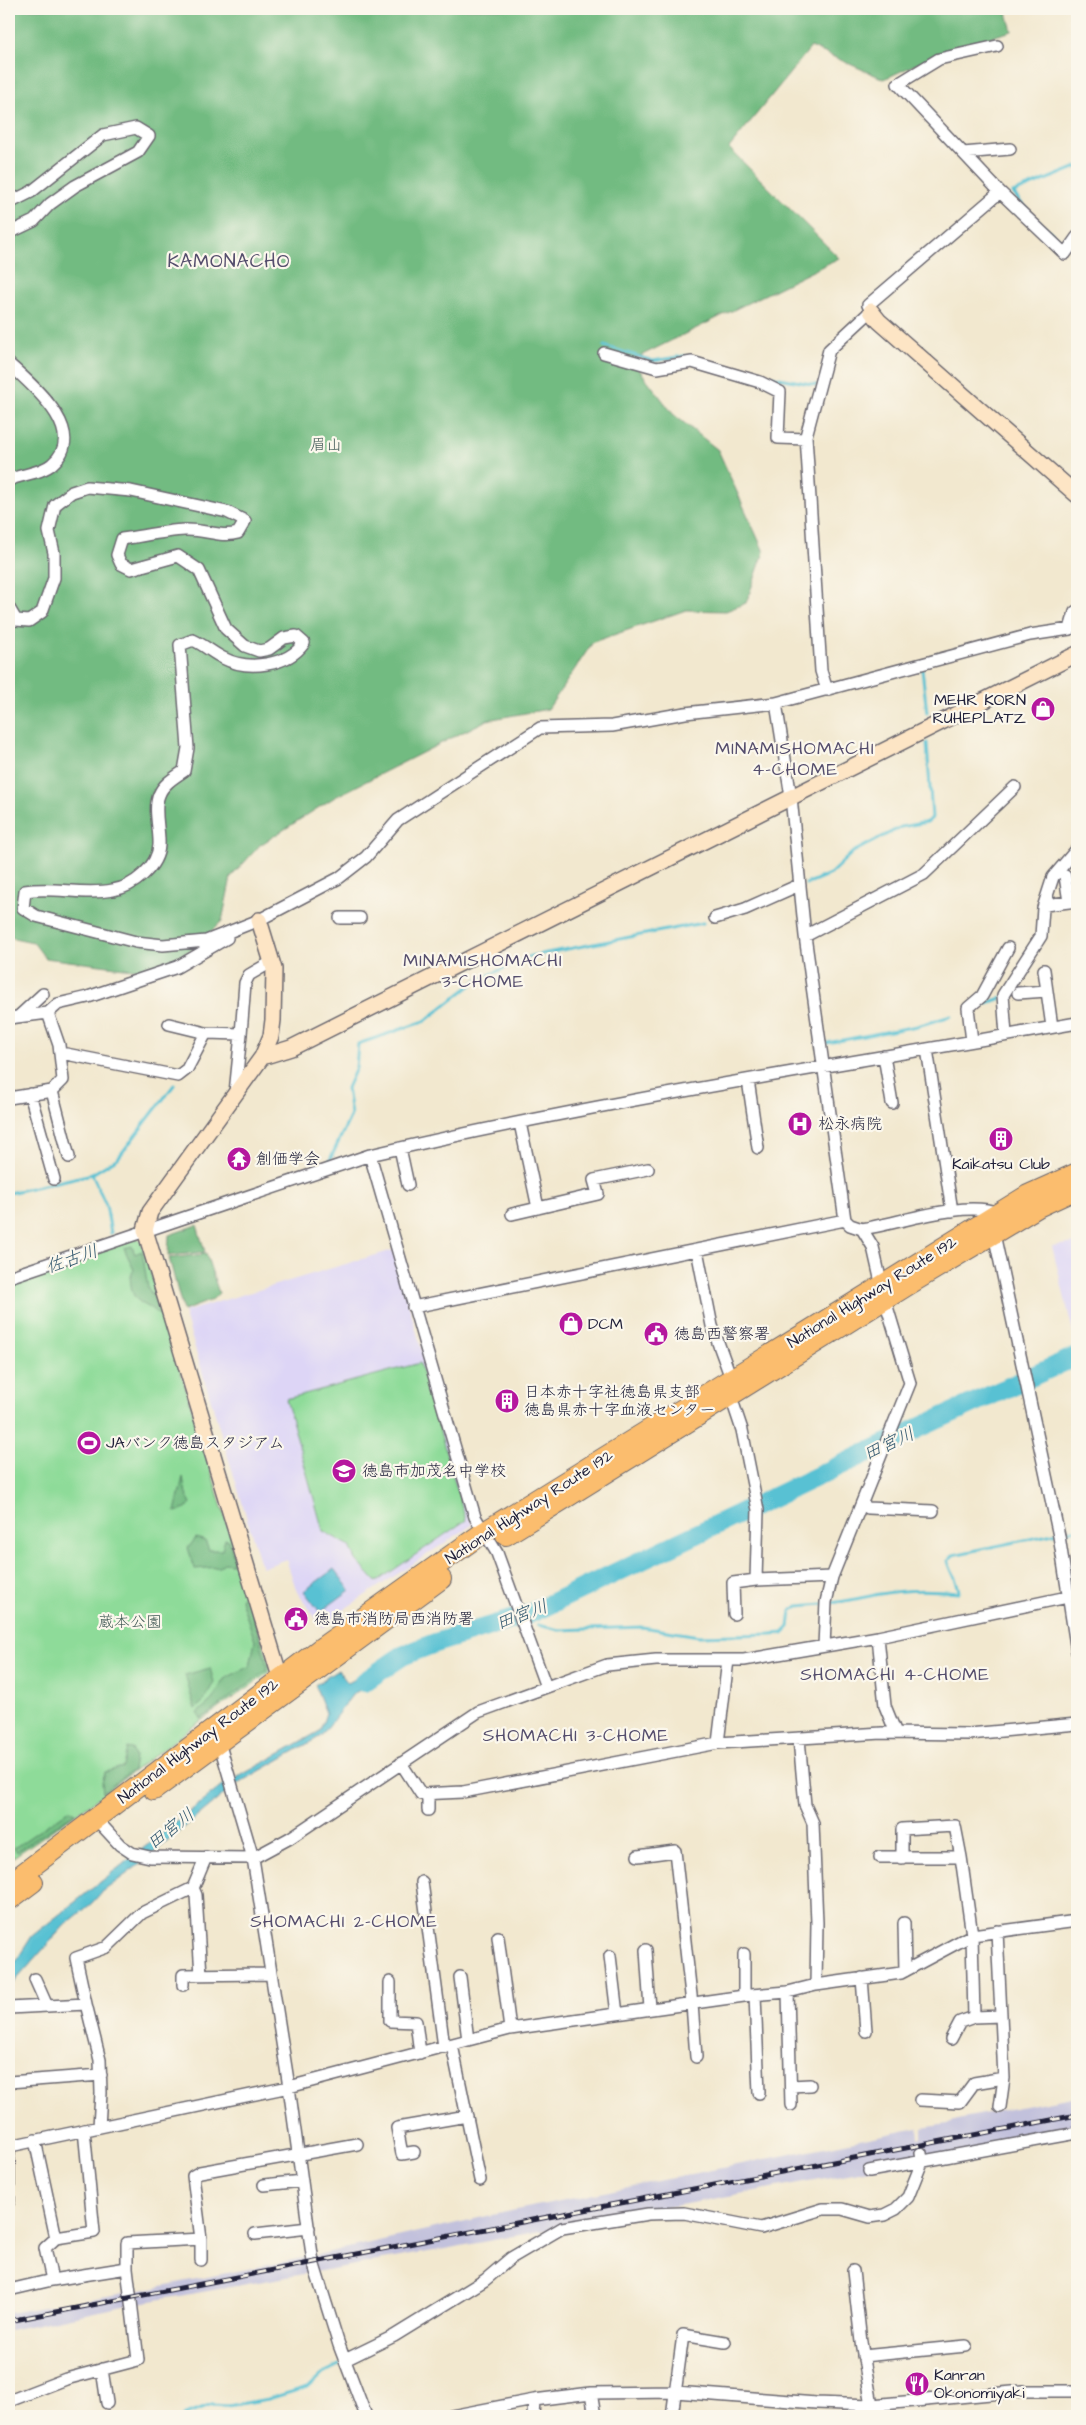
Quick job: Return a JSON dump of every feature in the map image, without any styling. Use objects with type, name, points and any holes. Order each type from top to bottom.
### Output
[{"type":"highway","name":"National Highway Route 192","points":[[9,1900],[100,1824],[282,1686],[488,1538],[884,1292],[998,1213],[1028,1195],[1077,1173]]},
{"type":"highway","name":"National Highway Route 192","points":[[884,1292],[994,1234],[1038,1207],[1077,1189]]},
{"type":"highway","name":"National Highway Route 192","points":[[9,1884],[100,1824],[218,1742],[282,1686]]},
{"type":"street","points":[[997,46],[939,59],[898,84],[1000,192],[1064,254],[1077,238]]},
{"type":"street","points":[[9,203],[31,192],[103,135],[136,128],[149,136],[138,152],[75,186],[50,204],[34,221],[9,233]]},
{"type":"street","points":[[963,153],[1010,149]]},
{"type":"street","points":[[1000,192],[868,305],[879,321],[1077,495]]},
{"type":"street","points":[[827,690],[821,671],[806,439],[829,350],[871,311]]},
{"type":"street","points":[[604,353],[657,368],[692,362],[760,382],[780,392],[778,438],[806,439]]},
{"type":"street","points":[[9,364],[42,394],[60,418],[64,438],[62,453],[51,465],[9,480]]},
{"type":"street","points":[[9,608],[16,620],[29,621],[42,612],[54,578],[54,553],[49,531],[56,505],[72,492],[87,487],[131,491],[227,512],[245,521],[238,533],[225,537],[210,531],[184,530],[122,539],[116,555],[121,564],[131,569],[178,556],[199,570],[226,629],[245,646],[259,651],[269,649],[284,638],[296,636],[304,643],[297,653],[284,660],[252,666],[225,659],[194,640],[180,644],[188,748],[184,771],[169,782],[159,795],[159,847],[150,867],[132,884],[114,890],[89,892],[37,888],[25,891],[23,908],[36,916],[116,938],[163,946],[206,941],[252,923]]},
{"type":"street","points":[[13,1017],[48,1013],[58,1004],[88,997],[178,967],[252,923],[340,878],[366,857],[398,820],[540,728],[612,726],[685,713],[776,703],[1030,635],[1070,628],[1077,611]]},
{"type":"street","points":[[262,1057],[291,1048],[1077,654]]},
{"type":"street","points":[[776,703],[791,797],[805,936],[845,1220],[850,1225],[862,1229],[952,1211],[986,1208],[998,1213]]},
{"type":"street","points":[[805,936],[924,874],[1015,787]]},
{"type":"street","points":[[1006,1035],[1004,995],[1041,936],[1045,905],[1053,877],[1077,849]]},
{"type":"street","points":[[1045,905],[1073,902],[1065,876]]},
{"type":"street","points":[[715,918],[745,909],[799,885]]},
{"type":"street","points":[[340,918],[360,918]]},
{"type":"street","points":[[252,923],[273,961],[273,1020],[271,1036],[262,1057],[150,1212],[145,1230],[282,1686]]},
{"type":"street","points":[[972,1041],[968,1008],[982,996],[1008,948]]},
{"type":"street","points":[[235,1096],[245,983],[249,976],[273,961]]},
{"type":"street","points":[[1044,970],[1052,1027]]},
{"type":"street","points":[[1018,993],[1047,991]]},
{"type":"street","points":[[13,1017],[43,994]]},
{"type":"street","points":[[9,1098],[52,1091],[63,1080],[61,1053],[48,1013]]},
{"type":"street","points":[[9,1277],[370,1155],[462,1133],[823,1066],[1077,1023]]},
{"type":"street","points":[[169,1024],[206,1033],[241,1034]]},
{"type":"street","points":[[61,1053],[178,1076],[187,1069],[206,1033]]},
{"type":"street","points":[[927,1049],[952,1211]]},
{"type":"street","points":[[884,1056],[892,1103]]},
{"type":"street","points":[[748,1080],[758,1148]]},
{"type":"street","points":[[52,1091],[69,1156]]},
{"type":"street","points":[[30,1094],[54,1178]]},
{"type":"street","points":[[520,1123],[538,1208]]},
{"type":"street","points":[[400,1148],[408,1185]]},
{"type":"street","points":[[370,1155],[475,1518],[488,1538],[522,1617],[546,1687]]},
{"type":"street","points":[[512,1214],[598,1194],[594,1180],[648,1169]]},
{"type":"street","points":[[413,1307],[845,1220]]},
{"type":"street","points":[[824,1646],[825,1604],[832,1577],[910,1383],[873,1247],[862,1229]]},
{"type":"street","points":[[994,1234],[1073,1596],[1077,1652]]},
{"type":"street","points":[[697,1250],[712,1326],[742,1430],[758,1506],[756,1580]]},
{"type":"street","points":[[862,1504],[868,1508],[933,1511]]},
{"type":"street","points":[[734,1614],[733,1583],[756,1580],[832,1577]]},
{"type":"street","points":[[100,1824],[120,1845],[132,1853],[150,1858],[253,1858],[290,1838],[478,1712],[607,1665],[656,1660],[728,1660],[824,1646],[878,1637],[1073,1596]]},
{"type":"street","points":[[878,1637],[885,1706],[896,1733]]},
{"type":"street","points":[[718,1743],[728,1660]]},
{"type":"street","points":[[402,1763],[421,1794],[463,1792],[718,1743],[896,1733],[970,1734],[1077,1724]]},
{"type":"street","points":[[799,1739],[805,1805],[813,1823],[817,1923],[816,1985]]},
{"type":"street","points":[[218,1742],[253,1858],[316,2272],[366,2416]]},
{"type":"street","points":[[428,1794],[428,1810]]},
{"type":"street","points":[[902,1858],[902,1829],[955,1826],[972,1935],[974,2017]]},
{"type":"street","points":[[638,1856],[675,1851],[696,2057]]},
{"type":"street","points":[[99,2127],[100,2060],[76,1958],[107,1947],[142,1913],[193,1888],[206,1857]]},
{"type":"street","points":[[880,1858],[961,1857]]},
{"type":"street","points":[[422,1882],[448,2046],[467,2116],[480,2180]]},
{"type":"street","points":[[193,1888],[196,1895],[201,1975]]},
{"type":"street","points":[[9,2142],[35,2140],[289,2087],[510,2029],[788,1992],[816,1985],[905,1971],[972,1935],[1077,1921]]},
{"type":"street","points":[[904,1923],[905,1971]]},
{"type":"street","points":[[997,1931],[1004,2078],[1000,2107]]},
{"type":"street","points":[[498,1937],[510,2029]]},
{"type":"street","points":[[646,1950],[650,2010]]},
{"type":"street","points":[[744,1954],[759,2093]]},
{"type":"street","points":[[610,1956],[616,2014]]},
{"type":"street","points":[[183,1985],[183,1975],[271,1974]]},
{"type":"street","points":[[460,1977],[468,2040]]},
{"type":"street","points":[[862,1978],[866,2031]]},
{"type":"street","points":[[35,1979],[47,2006]]},
{"type":"street","points":[[390,1982],[390,2021],[416,2022],[420,2053]]},
{"type":"street","points":[[788,1992],[791,2105]]},
{"type":"street","points":[[9,2008],[86,2004]]},
{"type":"street","points":[[951,2040],[960,2022],[974,2017],[1001,2016]]},
{"type":"street","points":[[9,2082],[100,2075]]},
{"type":"street","points":[[920,2100],[960,2102],[974,2083],[1004,2078]]},
{"type":"street","points":[[790,2086],[810,2084]]},
{"type":"street","points":[[414,2152],[402,2154],[397,2128],[467,2116]]},
{"type":"street","points":[[52,2280],[46,2248],[56,2238],[94,2232],[84,2130]]},
{"type":"street","points":[[9,2133],[9,2201]]},
{"type":"street","points":[[869,2171],[922,2157],[1077,2133]]},
{"type":"street","points":[[35,2140],[56,2238]]},
{"type":"street","points":[[201,2260],[201,2239],[193,2176],[200,2172],[299,2156],[357,2144]]},
{"type":"street","points":[[345,2360],[394,2336],[485,2280],[512,2258],[562,2228],[648,2214],[684,2213],[761,2228],[823,2210],[842,2210],[870,2217],[884,2215],[896,2209],[908,2197],[922,2157]]},
{"type":"street","points":[[264,2185],[302,2181]]},
{"type":"street","points":[[255,2234],[309,2228]]},
{"type":"street","points":[[9,2401],[66,2379],[138,2360],[127,2268],[127,2243],[201,2239]]},
{"type":"street","points":[[9,2290],[52,2280],[127,2268]]},
{"type":"street","points":[[853,2271],[863,2356],[872,2404],[866,2416]]},
{"type":"street","points":[[672,2416],[683,2335],[725,2342]]},
{"type":"street","points":[[863,2356],[966,2346]]},
{"type":"street","points":[[102,2369],[107,2402]]},
{"type":"street","points":[[451,2416],[534,2400],[592,2393],[676,2392],[816,2403],[872,2404],[1023,2391],[1077,2391]]},
{"type":"street","points":[[592,2393],[595,2416]]},
{"type":"street","points":[[533,2416],[534,2400]]},
{"type":"shaded area","points":[[1077,1243],[1077,1348],[1052,1246]]},
{"type":"shaded area","name":"徳島市加茂名中学校","points":[[393,1250],[472,1525],[346,1608],[323,1628],[297,1592],[286,1559],[262,1568],[184,1312]]},
{"type":"shaded area","points":[[1077,2096],[1077,2131],[434,2251],[128,2305],[9,2330],[9,2313],[131,2292],[313,2256],[492,2215],[918,2128],[919,2138],[922,2137],[922,2128],[947,2124],[957,2119]]},
{"type":"green space","name":"眉山","points":[[9,9],[1006,9],[1012,31],[947,50],[884,79],[811,47],[729,148],[839,258],[632,360],[673,414],[718,450],[764,552],[746,603],[726,611],[686,610],[593,642],[548,709],[487,720],[335,797],[260,845],[231,877],[222,921],[193,949],[148,971],[45,958],[33,942],[9,937]]},
{"type":"green space","points":[[197,1225],[205,1252],[168,1256],[169,1235]]},
{"type":"green space","name":"蔵本公園","points":[[138,1238],[141,1241],[270,1665],[268,1673],[188,1730],[86,1807],[9,1860],[9,1284]]},
{"type":"green space","points":[[132,1246],[135,1254],[142,1251],[148,1288],[164,1315],[160,1315],[134,1296],[130,1276],[134,1270],[124,1248]]},
{"type":"green space","points":[[206,1254],[219,1293],[212,1300],[183,1311],[169,1258]]},
{"type":"green space","points":[[420,1363],[466,1520],[376,1582],[356,1560],[350,1546],[323,1531],[286,1399]]},
{"type":"green space","points":[[183,1477],[186,1494],[191,1503],[186,1509],[175,1512]]},
{"type":"green space","points":[[196,1538],[205,1541],[209,1550],[222,1550],[225,1539],[229,1540],[234,1559],[232,1564],[224,1563],[219,1567],[195,1569],[188,1548]]},
{"type":"green space","points":[[242,1597],[248,1597],[267,1665],[266,1671],[201,1719],[197,1713],[212,1700],[224,1679],[250,1666],[255,1641],[241,1600]]},
{"type":"green space","points":[[210,1668],[214,1682],[203,1702],[195,1709],[185,1675]]},
{"type":"green space","points":[[127,1748],[132,1749],[135,1757],[133,1770],[103,1792],[102,1783],[105,1772],[123,1767]]},
{"type":"green space","points":[[69,1810],[75,1813],[17,1852],[14,1848]]},
{"type":"water","points":[[334,1569],[350,1590],[320,1612],[304,1591]]},
{"type":"water","points":[[384,1663],[389,1673],[353,1694],[321,1736],[235,1785],[144,1861],[101,1893],[64,1926],[9,1988],[9,1972],[32,1936],[222,1786],[320,1731],[326,1713],[315,1685],[338,1670],[348,1683]]},
{"type":"waterway","points":[[1077,167],[1013,193],[1027,210],[1062,243],[1077,230]]},
{"type":"waterway","points":[[604,346],[653,361],[684,356],[690,358]]},
{"type":"waterway","points":[[737,370],[816,385]]},
{"type":"waterway","points":[[922,669],[927,713]]},
{"type":"waterway","points":[[806,884],[830,874],[853,852],[901,827],[927,822],[932,818],[927,743]]},
{"type":"waterway","points":[[328,1164],[351,1115],[347,1088],[356,1068],[358,1044],[425,1021],[476,981],[531,956],[703,923]]},
{"type":"waterway","points":[[976,1007],[1001,998]]},
{"type":"waterway","points":[[827,1043],[917,1026],[951,1016]]},
{"type":"waterway","points":[[92,1174],[118,1158],[174,1085]]},
{"type":"waterway","points":[[9,1193],[92,1174],[106,1205],[111,1233]]},
{"type":"waterway","name":"田宮川","points":[[364,1682],[402,1656],[435,1643],[527,1615],[923,1426],[1077,1356]]},
{"type":"waterway","points":[[830,1603],[900,1591],[959,1592],[948,1561],[953,1555],[1077,1529]]},
{"type":"waterway","points":[[538,1625],[559,1630],[642,1627],[699,1636],[771,1634],[783,1633],[789,1627],[791,1611],[798,1606],[823,1604]]},
{"type":"waterway","name":"田宮川","points":[[527,1615],[531,1619]]},
{"type":"waterway","points":[[184,2416],[212,2405],[228,2406],[268,2399],[308,2387],[322,2374],[339,2365]]},
{"type":"railway","points":[[9,2321],[1077,2115]]},
{"type":"place","name":"MEHR KORN RUHEPLATZ","points":[[1043,709]]},
{"type":"place","name":"松永病院","points":[[800,1124]]},
{"type":"place","name":"Kaikatsu Club","points":[[1001,1139]]},
{"type":"place","name":"創価学会","points":[[239,1159]]},
{"type":"place","name":"DCM","points":[[571,1324]]},
{"type":"place","name":"徳島西警察署","points":[[656,1334]]},
{"type":"place","name":"日本赤十字社徳島県支部 徳島県赤十字血液センター","points":[[507,1401]]},
{"type":"place","name":"JAバンク徳島スタジアム","points":[[89,1443]]},
{"type":"place","name":"徳島市加茂名中学校","points":[[344,1471]]},
{"type":"place","name":"徳島市消防局西消防署","points":[[296,1619]]},
{"type":"place","name":"Kanran Okonomiyaki","points":[[917,2384]]},
{"type":"district","name":"KAMONACHO","points":[[229,261]]},
{"type":"district","name":"MINAMISHOMACHI 4-CHOME","points":[[795,758]]},
{"type":"district","name":"MINAMISHOMACHI 3-CHOME","points":[[483,970]]},
{"type":"district","name":"SHOMACHI 4-CHOME","points":[[895,1674]]},
{"type":"district","name":"SHOMACHI 3-CHOME","points":[[576,1735]]},
{"type":"district","name":"SHOMACHI 2-CHOME","points":[[344,1921]]},
{"type":"water label","name":"佐古川","points":[[72,1259]]}]
